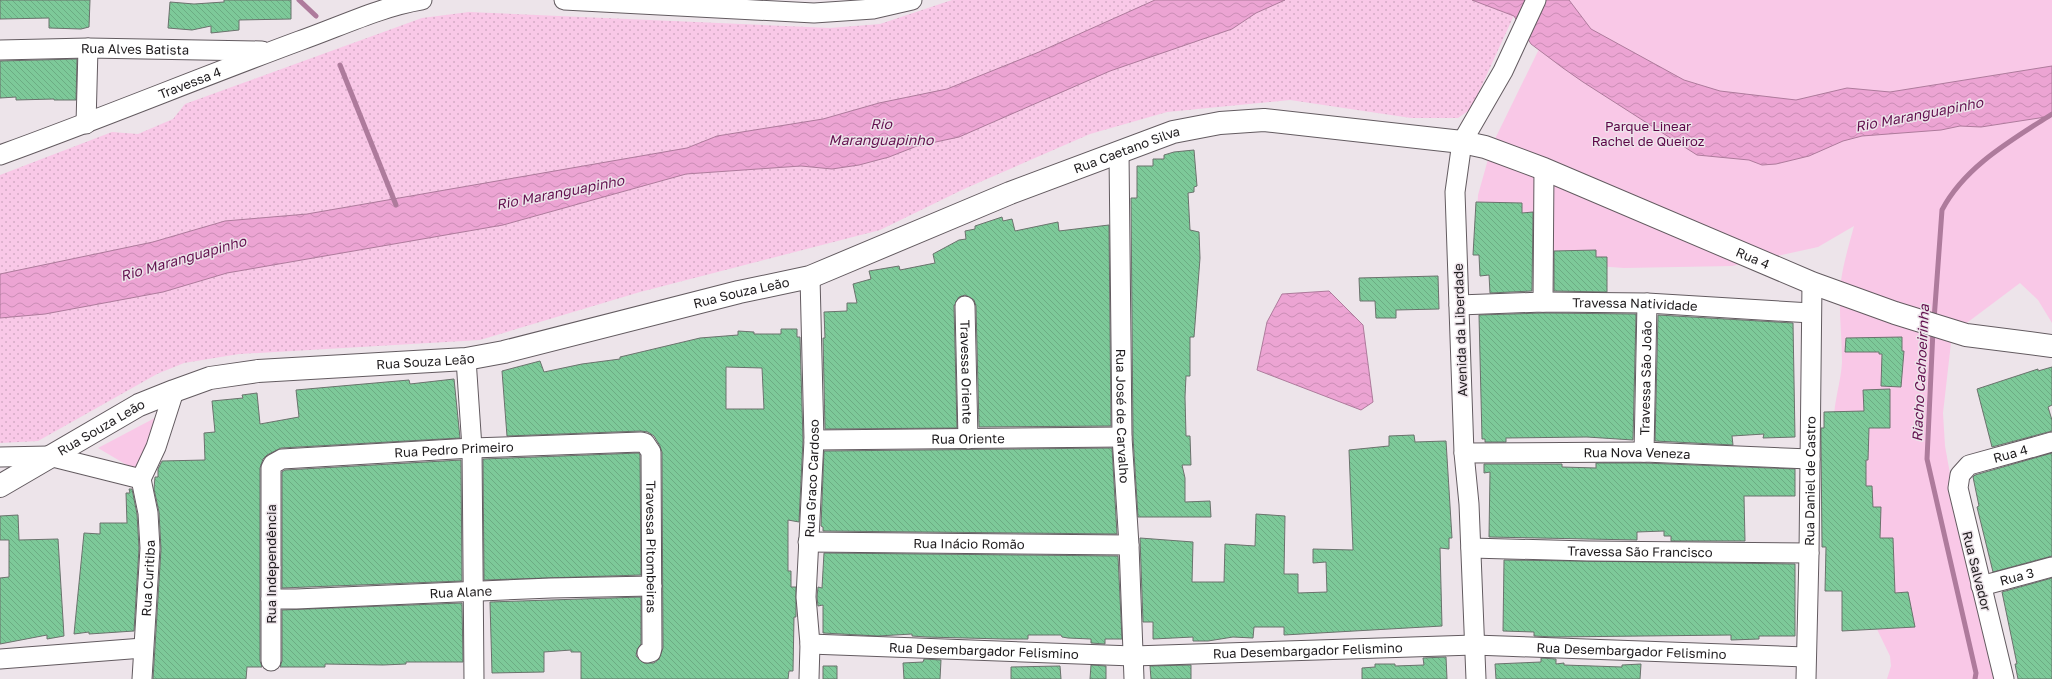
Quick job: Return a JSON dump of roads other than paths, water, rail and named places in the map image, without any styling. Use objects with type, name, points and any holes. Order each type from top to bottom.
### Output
[{"type":"main road","name":"Rua Caetano Silva","points":[[810,277],[1010,193],[1173,132],[1220,123],[1264,120],[1462,142]]},
{"type":"main road","name":"Rua 4","points":[[1462,142],[1485,147],[1544,169],[1812,283],[1895,313],[1966,335],[2052,346]]},
{"type":"main road","name":"Rua Souza Leão","points":[[6,479],[50,456],[139,405],[174,390],[210,378],[258,371],[466,359],[504,352],[739,292],[810,277]]},
{"type":"street","name":"Travessa 4","points":[[0,155],[86,124],[271,52],[381,6],[422,0]]},
{"type":"street","points":[[564,0],[873,9],[912,0]]},
{"type":"street","name":"Avenida da Liberdade","points":[[1476,679],[1469,504],[1464,453],[1455,192],[1462,142],[1503,70],[1536,0]]},
{"type":"street","points":[[86,124],[88,48]]},
{"type":"street","name":"Rua Alves Batista","points":[[0,50],[88,48],[271,52]]},
{"type":"street","name":"Rua José de Carvalho","points":[[1119,152],[1122,438],[1129,545],[1134,679]]},
{"type":"street","points":[[1543,302],[1544,169]]},
{"type":"street","name":"Rua Graco Cardoso","points":[[809,679],[810,644],[806,597],[814,440],[810,277]]},
{"type":"street","name":"Rua Daniel de Castro","points":[[1806,679],[1812,283]]},
{"type":"street","name":"Travessa Natividade","points":[[1459,305],[1543,302],[1647,303],[1811,313]]},
{"type":"street","name":"Travessa São João","points":[[1644,452],[1647,303]]},
{"type":"street","name":"Travessa Oriente","points":[[965,306],[968,439]]},
{"type":"street","points":[[466,359],[472,448],[472,592],[474,679]]},
{"type":"street","points":[[50,456],[141,479],[156,448],[174,390]]},
{"type":"street","name":"Rua Oriente","points":[[814,440],[1122,438]]},
{"type":"street","name":"Rua Pedro Primeiro","points":[[271,468],[273,464],[282,459],[472,448],[640,442]]},
{"type":"street","name":"Travessa Pitombeiras","points":[[640,442],[649,446],[651,452],[652,652],[647,653]]},
{"type":"street","name":"Rua 4","points":[[1969,465],[2052,442]]},
{"type":"street","name":"Rua Nova Veneza","points":[[1464,453],[1644,452],[1810,459]]},
{"type":"street","name":"Rua Souza Leão","points":[[0,457],[50,456]]},
{"type":"street","name":"Rua Salvador","points":[[1969,465],[1960,475],[1958,488],[2004,679]]},
{"type":"street","name":"Rua Independência","points":[[271,468],[271,661]]},
{"type":"street","name":"Rua Curitiba","points":[[141,479],[148,513],[150,548],[142,679]]},
{"type":"street","name":"Rua Inácio Romão","points":[[808,542],[1129,545]]},
{"type":"street","name":"Travessa São Francisco","points":[[1471,548],[1588,551],[1809,553]]},
{"type":"street","name":"Rua 3","points":[[1981,586],[2052,567]]},
{"type":"street","name":"Rua Alane","points":[[271,599],[652,586]]},
{"type":"street","name":"Rua Desembargador Felismino","points":[[810,644],[1133,656],[1474,645],[1806,657]]},
{"type":"street","points":[[0,659],[143,648]]},
{"type":"water","name":"Rio Maranguapinho","points":[[1155,0],[1285,0],[1256,13],[1232,29],[1110,71],[959,137],[917,146],[889,157],[859,165],[832,169],[801,166],[686,174],[503,225],[227,273],[163,292],[45,314],[0,318],[0,274],[153,242],[225,221],[307,214],[687,148],[717,136],[823,119],[879,103],[947,89],[1039,52]]},
{"type":"water","name":"Rio Maranguapinho","points":[[1472,0],[1569,0],[1591,29],[1684,80],[1720,91],[1796,100],[1847,88],[1890,92],[2052,66],[2052,116],[1981,127],[1960,126],[1941,130],[1862,136],[1843,141],[1809,156],[1776,164],[1762,165],[1749,160],[1697,155],[1583,82],[1531,44],[1514,16]]},
{"type":"water","points":[[1329,291],[1363,325],[1373,402],[1361,410],[1257,370],[1267,322],[1282,294]]},
{"type":"waterway","points":[[299,0],[316,16]]},
{"type":"waterway","points":[[340,65],[396,205]]},
{"type":"waterway","name":"Riacho Cachoeirinha","points":[[1934,320],[1942,210],[1963,180],[1976,167],[2006,144],[2052,114]]},
{"type":"waterway","name":"Riacho Cachoeirinha","points":[[1933,330],[1927,459],[1976,673],[1975,679]]},
{"type":"park label","name":"Parque Linear Rachel de Queiroz","points":[[1648,134]]}]
